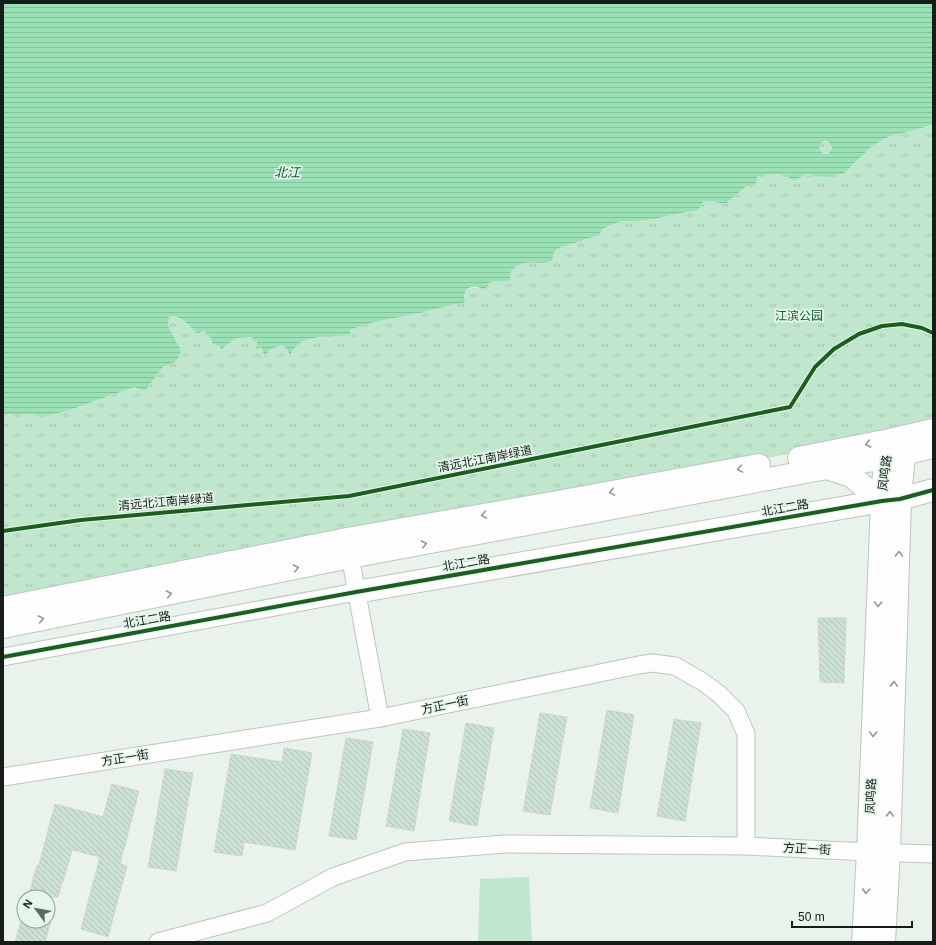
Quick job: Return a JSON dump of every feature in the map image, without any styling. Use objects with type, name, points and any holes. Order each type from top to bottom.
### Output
[{"type":"main road","name":"北江二路","points":[[3,608],[348,548],[827,468],[893,451],[933,430]]},
{"type":"main road","name":"北江二路","points":[[3,627],[552,503],[798,458],[933,447]]},
{"type":"main road","name":"凤鸣路","points":[[884,942],[878,853],[893,451]]},
{"type":"main road","points":[[827,468],[851,476],[891,500],[908,483],[933,452]]},
{"type":"main road","name":"北江二路","points":[[356,592],[891,500],[933,490]]},
{"type":"main road","name":"凤鸣路","points":[[864,942],[878,853]]},
{"type":"street","points":[[348,548],[380,718]]},
{"type":"street","name":"北江二路","points":[[3,657],[356,592]]},
{"type":"street","name":"方正一街","points":[[3,777],[380,718],[652,663],[674,666],[703,682],[719,694],[736,711],[746,734],[746,846]]},
{"type":"street","name":"方正一街","points":[[158,942],[267,913],[333,877],[405,852],[505,844],[746,846],[878,853],[933,854]]},
{"type":"green space","name":"江滨公园","points":[[933,125],[933,419],[848,443],[3,597],[3,416],[8,414],[25,414],[48,416],[73,409],[134,387],[145,391],[163,367],[175,362],[181,350],[168,326],[169,317],[173,316],[181,319],[196,333],[200,334],[204,331],[210,337],[213,346],[215,343],[219,348],[224,348],[236,338],[253,337],[257,341],[256,350],[260,347],[263,348],[265,357],[270,349],[282,345],[287,349],[290,356],[294,347],[304,340],[326,336],[346,335],[353,328],[375,322],[464,303],[464,296],[470,288],[487,287],[487,284],[491,282],[505,280],[510,277],[511,271],[521,264],[552,261],[557,249],[599,235],[603,230],[613,224],[622,221],[654,219],[696,211],[703,202],[711,201],[726,204],[739,192],[754,184],[757,177],[760,176],[780,174],[795,180],[806,175],[813,176],[853,165],[872,146],[888,137]]},
{"type":"green space","points":[[825,140],[830,142],[832,147],[830,152],[825,154],[820,152],[818,147],[820,142]]},
{"type":"green space","points":[[529,877],[532,942],[478,942],[480,879]]},
{"type":"water","name":"北江","points":[[3,3],[933,3],[933,125],[888,137],[872,146],[844,173],[829,177],[813,176],[809,174],[795,180],[780,174],[760,176],[757,177],[757,181],[754,185],[746,187],[726,204],[711,201],[703,202],[696,211],[654,219],[622,221],[603,229],[599,235],[557,249],[552,261],[521,264],[511,271],[510,280],[496,281],[487,284],[487,287],[484,289],[478,287],[469,288],[464,295],[464,303],[375,322],[354,328],[350,330],[350,334],[348,335],[306,340],[299,343],[290,357],[288,350],[282,345],[271,348],[265,358],[262,348],[260,347],[256,350],[257,341],[254,341],[252,337],[236,338],[222,349],[215,344],[213,346],[210,337],[205,332],[203,331],[198,334],[182,319],[178,317],[169,317],[168,326],[181,350],[179,357],[175,362],[163,367],[145,391],[134,387],[73,409],[48,416],[8,414],[3,416]],"holes":[[[825,140],[829,142],[832,147],[831,150],[827,154],[821,152],[819,146],[821,142]]]},
{"type":"building","points":[[818,618],[846,618],[844,683],[820,682]]},
{"type":"building","points":[[607,710],[634,715],[618,813],[590,808]]},
{"type":"building","points":[[540,713],[567,717],[550,815],[523,811]]},
{"type":"building","points":[[674,719],[701,723],[685,821],[657,816]]},
{"type":"building","points":[[466,723],[494,728],[477,826],[449,821]]},
{"type":"building","points":[[403,729],[430,733],[414,831],[386,826]]},
{"type":"building","points":[[346,738],[373,742],[356,840],[329,836]]},
{"type":"building","points":[[284,748],[312,753],[295,850],[244,842],[242,856],[214,852],[231,754],[282,762]]},
{"type":"building","points":[[165,769],[193,773],[176,871],[148,867]]},
{"type":"building","points":[[112,784],[139,791],[120,864],[127,866],[108,937],[81,929],[100,857],[72,850],[58,897],[56,897],[56,889],[30,889],[37,865],[39,865],[55,804],[103,817]]},
{"type":"building","points":[[19,929],[49,929],[45,942],[15,942]]},
{"type":"cycle path","name":"清远北江南岸绿道","points":[[3,531],[81,520],[349,496],[790,407],[815,367],[834,349],[859,334],[882,326],[902,324],[922,328],[933,333]]},
{"type":"cycle path","points":[[3,657],[356,592],[900,499],[933,490]]}]
